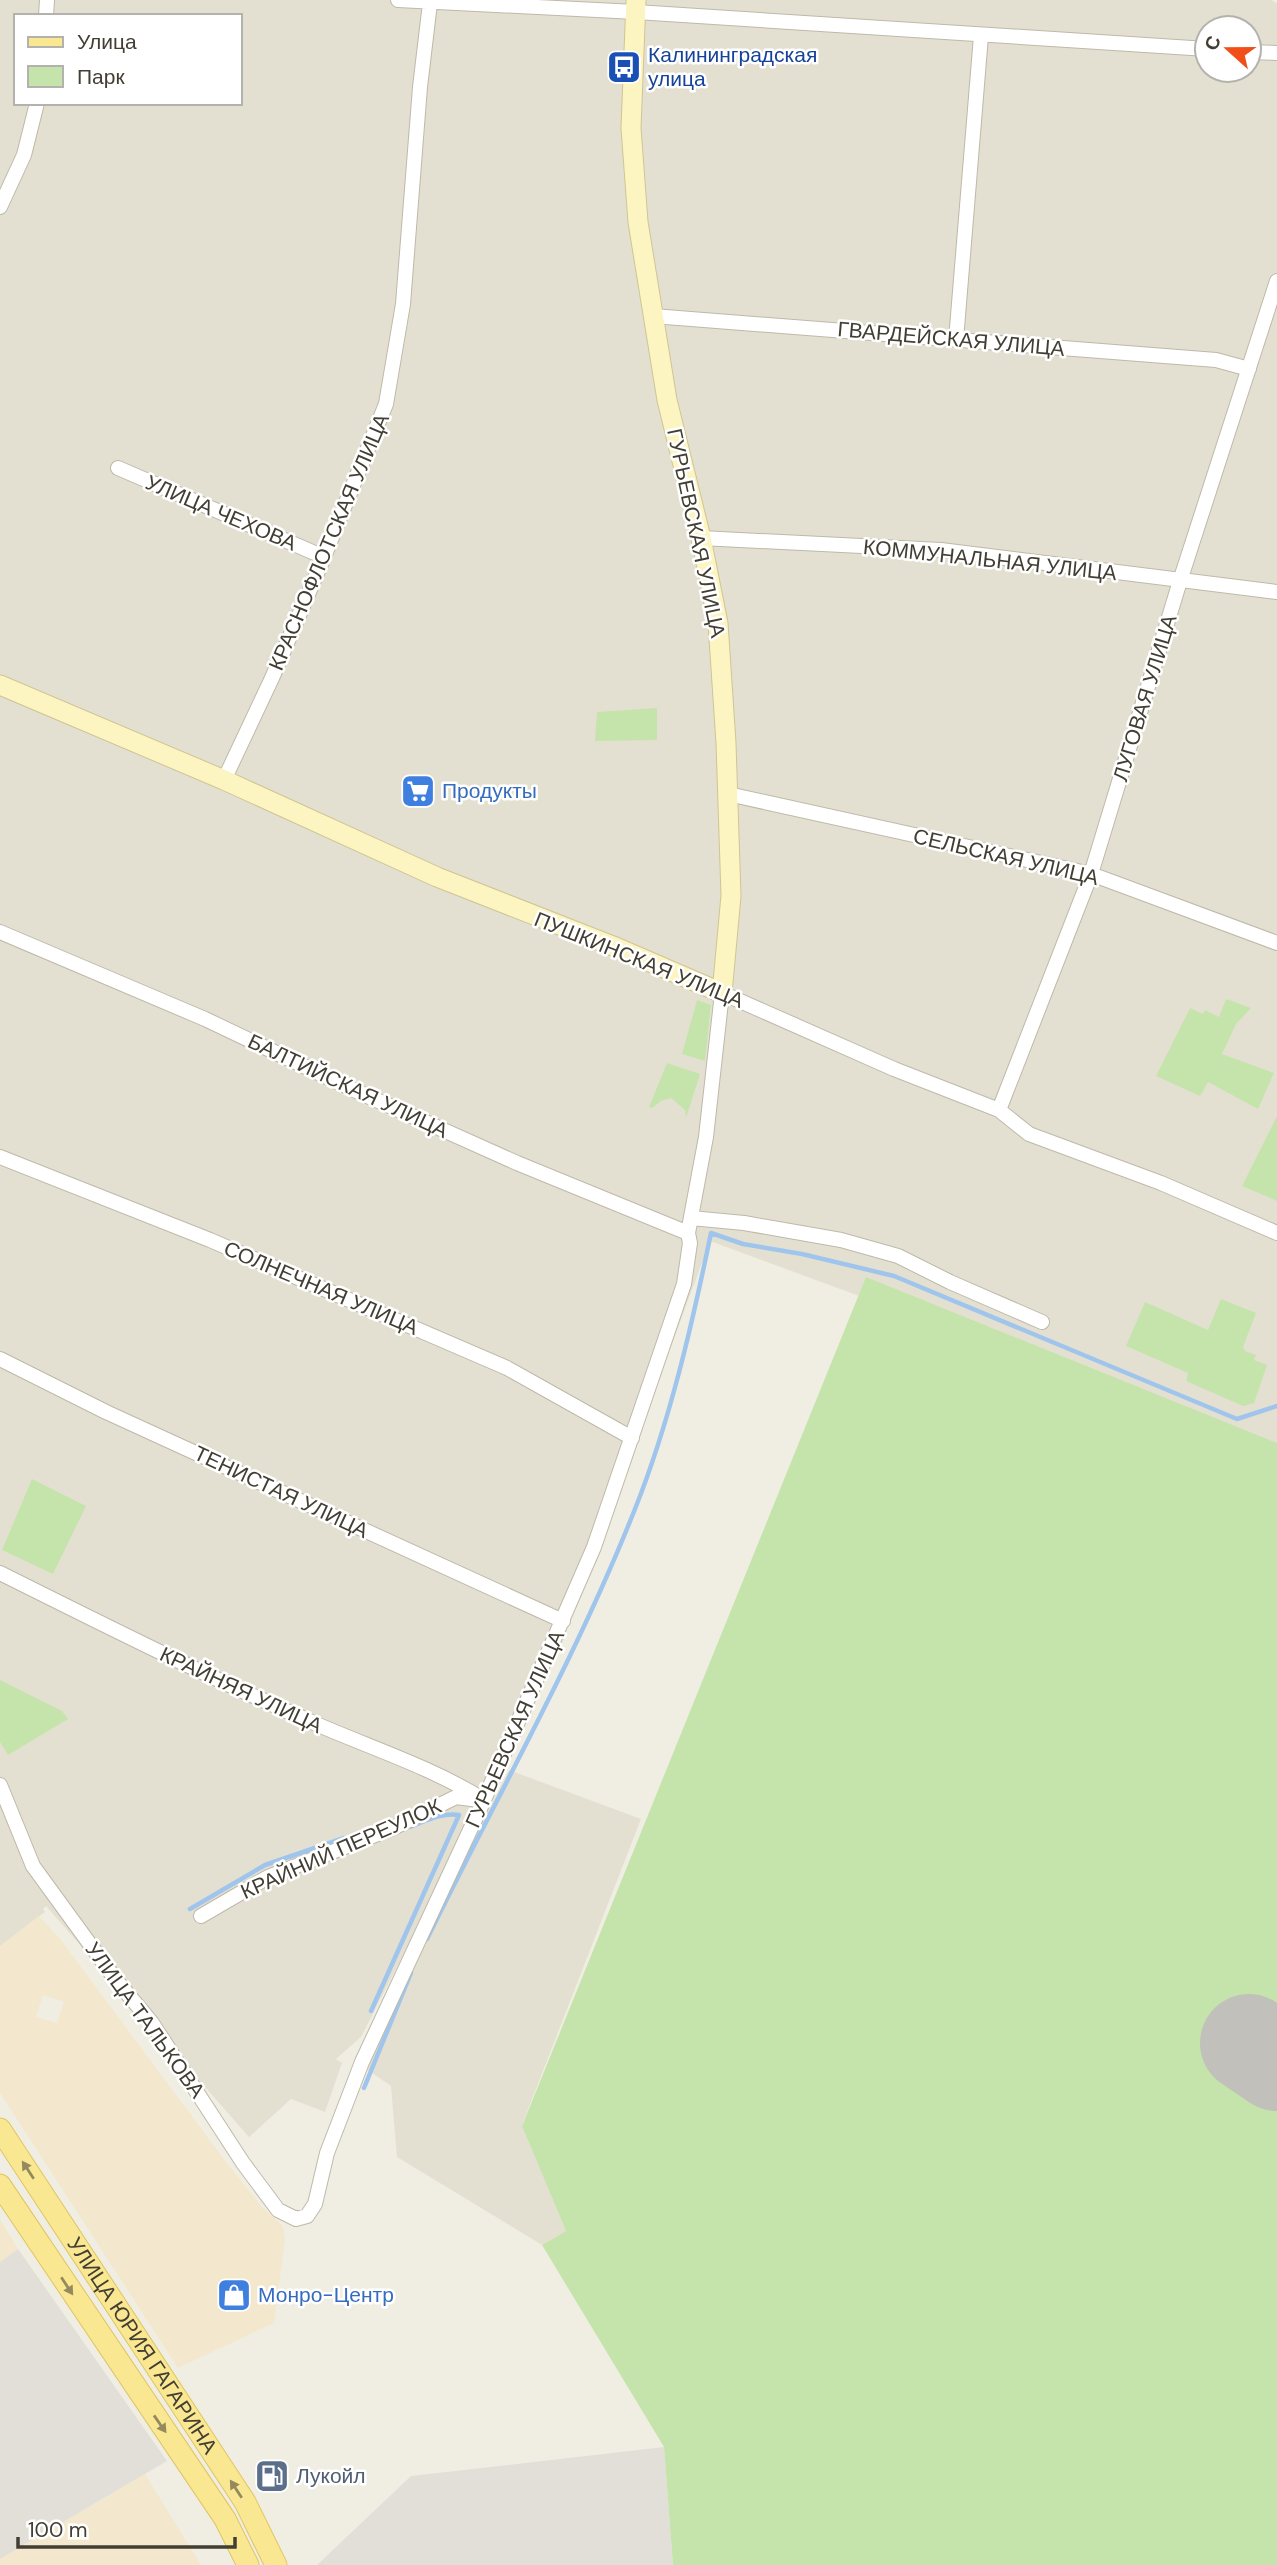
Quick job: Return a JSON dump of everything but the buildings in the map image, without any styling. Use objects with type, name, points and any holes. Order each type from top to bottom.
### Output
[{"type":"main road","name":"УЛИЦА ЮРИЯ ГАГАРИНА","points":[[0,2129],[238,2490],[276,2565]]},
{"type":"main road","name":"УЛИЦА ЮРИЯ ГАГАРИНА","points":[[0,2185],[225,2519],[248,2565]]},
{"type":"street","points":[[398,0],[430,3],[636,6],[981,36],[1193,48]]},
{"type":"street","name":"КРАСНОФЛОТСКАЯ УЛИЦА","points":[[224,780],[277,666],[386,404],[403,304],[420,86],[430,3]]},
{"type":"street","name":"ГУРЬЕВСКАЯ УЛИЦА","points":[[315,2204],[327,2153],[362,2062],[484,1800],[594,1547],[684,1284],[691,1218],[706,1138],[731,896],[718,623],[701,538],[667,400],[638,222],[631,128],[636,6]]},
{"type":"street","points":[[956,340],[981,36]]},
{"type":"street","points":[[0,207],[24,155],[36,105]]},
{"type":"street","name":"ЛУГОВАЯ УЛИЦА","points":[[999,1110],[1091,874],[1180,581],[1277,281]]},
{"type":"street","name":"ГВАРДЕЙСКАЯ УЛИЦА","points":[[653,316],[1216,360],[1249,369]]},
{"type":"street","name":"УЛИЦА ЧЕХОВА","points":[[118,468],[324,556]]},
{"type":"street","name":"КОММУНАЛЬНАЯ УЛИЦА","points":[[701,538],[941,551],[1277,592]]},
{"type":"street","name":"ПУШКИНСКАЯ УЛИЦА","points":[[0,685],[224,780],[438,877],[613,946],[894,1069],[999,1110],[1029,1134],[1161,1182],[1277,1233]]},
{"type":"street","name":"СЕЛЬСКАЯ УЛИЦА","points":[[728,793],[1091,874],[1277,943]]},
{"type":"street","name":"БАЛТИЙСКАЯ УЛИЦА","points":[[0,932],[205,1019],[354,1090],[689,1238]]},
{"type":"street","name":"СОЛНЕЧНАЯ УЛИЦА","points":[[0,1157],[209,1240],[507,1368],[632,1438]]},
{"type":"street","points":[[691,1218],[744,1223],[841,1240],[898,1256],[1042,1322]]},
{"type":"street","name":"ТЕНИСТАЯ УЛИЦА","points":[[0,1359],[106,1412],[563,1621]]},
{"type":"street","name":"КРАЙНЯЯ УЛИЦА","points":[[0,1573],[144,1645],[314,1724],[454,1782],[484,1800]]},
{"type":"street","name":"УЛИЦА ТАЛЬКОВА","points":[[0,1785],[33,1866],[116,1980],[152,2024],[243,2163],[278,2210],[296,2219],[307,2216],[315,2204]]},
{"type":"street","name":"КРАЙНИЙ ПЕРЕУЛОК","points":[[201,1916],[268,1877],[393,1828],[456,1797],[484,1800]]},
{"type":"shaded area","points":[[0,0],[1271,0],[1277,3],[1277,1450],[710,1241],[559,1651],[361,2037],[336,2059],[342,2063],[325,2112],[291,2099],[249,2137],[46,1906],[43,1909],[45,1912],[30,1923],[0,1955]]},
{"type":"shaded area","points":[[509,1770],[641,1819],[522,2125],[566,2231],[542,2245],[397,2157],[391,2086],[365,2068],[451,1883]]},
{"type":"shaded area","points":[[39,1916],[61,1940],[226,2162],[262,2207],[283,2226],[285,2240],[274,2323],[178,2368],[0,2093],[0,1946]],"holes":[[[43,1995],[64,2002],[57,2023],[36,2017]]]},
{"type":"shaded area","points":[[0,2220],[18,2249],[0,2262]]},
{"type":"shaded area","points":[[18,2249],[167,2461],[0,2559],[0,2262]]},
{"type":"shaded area","points":[[664,2447],[673,2565],[317,2565],[411,2476]]},
{"type":"shaded area","points":[[145,2474],[201,2565],[0,2565],[0,2559]]},
{"type":"green space","points":[[657,708],[657,740],[595,741],[597,712]]},
{"type":"green space","points":[[1226,999],[1251,1008],[1236,1024],[1222,1054],[1274,1073],[1258,1109],[1208,1082],[1200,1096],[1156,1076],[1190,1008],[1203,1014],[1205,1010],[1219,1017]]},
{"type":"green space","points":[[697,1000],[711,1005],[705,1061],[682,1054]]},
{"type":"green space","points":[[667,1063],[700,1074],[686,1118],[685,1110],[671,1098],[649,1107]]},
{"type":"green space","points":[[1277,1116],[1277,1201],[1242,1186]]},
{"type":"green space","points":[[866,1277],[1277,1443],[1277,2044],[1254,2028],[1238,2051],[1277,2077],[1277,2565],[673,2565],[664,2447],[542,2245],[566,2231],[522,2126]]},
{"type":"green space","points":[[1221,1299],[1256,1313],[1243,1347],[1245,1351],[1256,1355],[1254,1360],[1267,1365],[1254,1403],[1243,1406],[1186,1381],[1188,1373],[1126,1346],[1145,1302],[1208,1330]]},
{"type":"green space","points":[[32,1479],[86,1506],[53,1574],[2,1550]]},
{"type":"green space","points":[[0,1680],[62,1711],[68,1719],[8,1755],[0,1742]]},
{"type":"waterway","points":[[427,1939],[562,1673],[635,1509],[659,1442],[679,1372],[711,1233],[743,1244],[802,1254],[894,1276],[1237,1419],[1277,1406]]},
{"type":"waterway","points":[[371,2011],[459,1815],[440,1816],[410,1827]]},
{"type":"waterway","points":[[190,1909],[265,1865],[344,1838]]},
{"type":"waterway","points":[[364,2088],[411,1973]]},
{"type":"runway","points":[[1249,2043],[1277,2062]]},
{"type":"place","name":"Калининградская улица","points":[[624,67]]},
{"type":"place","name":"Продукты","points":[[418,791]]},
{"type":"place","name":"Монро-Центр","points":[[234,2295]]},
{"type":"place","name":"Лукойл","points":[[272,2476]]}]
